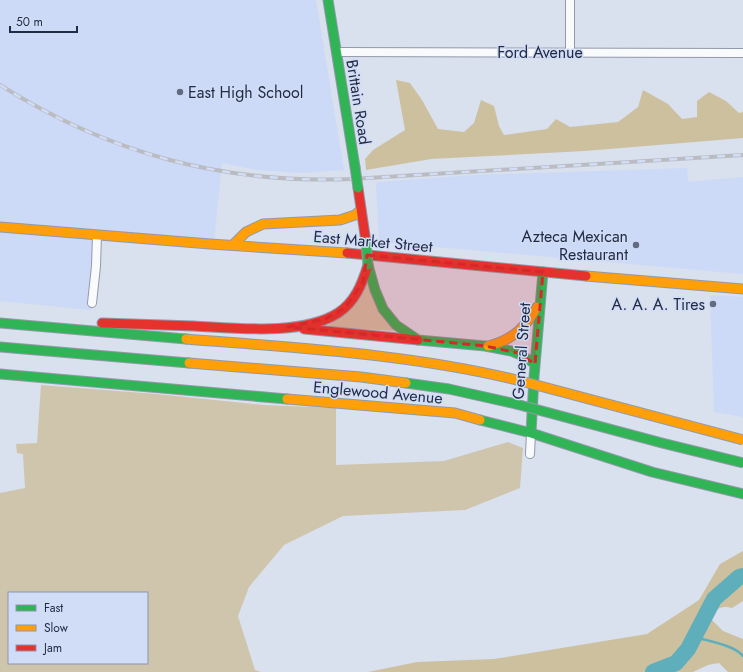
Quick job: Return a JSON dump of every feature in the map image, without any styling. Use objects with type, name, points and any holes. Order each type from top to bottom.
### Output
[{"type":"main road","name":"Brittain Road","points":[[328,0],[355,167],[368,265],[379,303],[385,314],[395,325],[418,340],[485,346],[511,351],[524,356],[535,364]]},
{"type":"main road","points":[[233,246],[246,232],[263,224],[340,220],[361,210]]},
{"type":"main road","name":"East Market Street","points":[[0,227],[233,246],[361,254],[542,272],[743,289]]},
{"type":"main road","points":[[0,322],[107,323],[260,329],[288,327],[331,317],[345,308],[352,302],[359,292],[368,265]]},
{"type":"main road","name":"General Street","points":[[531,433],[542,272]]},
{"type":"main road","points":[[485,346],[499,343],[516,334],[530,321],[540,303]]},
{"type":"main road","points":[[0,322],[367,354],[429,362],[521,381],[743,440]]},
{"type":"main road","points":[[288,327],[418,340]]},
{"type":"main road","points":[[0,347],[360,377],[449,389],[516,404],[743,463]]},
{"type":"main road","name":"Englewood Avenue","points":[[0,374],[455,413],[531,433],[652,472],[743,494]]},
{"type":"street","points":[[570,0],[570,52]]},
{"type":"street","name":"Ford Avenue","points":[[336,52],[743,53]]},
{"type":"street","points":[[92,303],[96,266],[97,235]]},
{"type":"street","points":[[530,454],[531,433]]},
{"type":"highlighted area","points":[[367,255],[543,272],[535,364],[518,353],[485,346],[288,327],[325,319],[345,308],[363,282]]},
{"type":"shaded area","name":"East High School","points":[[0,0],[316,0],[344,170],[302,173],[257,170],[222,163],[214,242],[0,224]]},
{"type":"shaded area","points":[[396,80],[410,83],[422,100],[438,129],[464,132],[474,123],[481,100],[494,106],[499,126],[504,135],[547,129],[556,119],[570,127],[618,122],[638,107],[643,90],[668,104],[682,119],[697,117],[697,101],[709,92],[726,101],[739,113],[743,112],[743,138],[585,151],[431,159],[366,170],[365,159],[373,150],[405,130]]},
{"type":"shaded area","points":[[687,168],[688,182],[743,177],[743,274],[379,242],[376,184],[378,182],[475,175]]},
{"type":"shaded area","points":[[0,229],[94,237],[91,310],[0,301]]},
{"type":"shaded area","points":[[369,281],[399,331],[327,327]]},
{"type":"shaded area","points":[[710,295],[743,297],[743,417],[714,412]]},
{"type":"shaded area","points":[[41,385],[156,394],[264,405],[336,408],[336,465],[444,461],[508,442],[523,448],[520,488],[465,510],[343,516],[284,545],[249,587],[238,616],[255,670],[261,672],[0,672],[0,493],[25,488],[23,454],[17,453],[16,444],[37,443]]},
{"type":"shaded area","points":[[743,551],[743,601],[732,608],[721,607],[709,617],[723,631],[743,639],[743,672],[728,672],[719,663],[708,665],[693,672],[368,672],[417,662],[494,659],[647,634],[699,600],[720,564]]},
{"type":"waterway","points":[[653,672],[676,663],[688,649],[714,599],[739,577],[743,576]]},
{"type":"waterway","points":[[694,637],[727,646],[739,652],[743,656]]},
{"type":"railway","points":[[0,85],[41,109],[83,130],[126,146],[169,160],[213,170],[258,176],[305,179],[352,179],[743,155]]},
{"type":"traffic: fast","points":[[328,0],[355,167]]},
{"type":"traffic: fast","points":[[355,167],[358,188]]},
{"type":"traffic: fast","points":[[366,242],[368,265]]},
{"type":"traffic: fast","points":[[368,265],[375,290],[383,309],[396,325],[418,340],[485,346],[511,351],[523,356],[535,364]]},
{"type":"traffic: fast","points":[[531,433],[543,272]]},
{"type":"traffic: fast","points":[[0,323],[186,339]]},
{"type":"traffic: fast","points":[[0,347],[189,363]]},
{"type":"traffic: fast","points":[[0,374],[287,399]]},
{"type":"traffic: fast","points":[[406,383],[449,389],[516,404]]},
{"type":"traffic: fast","points":[[516,404],[743,463]]},
{"type":"traffic: fast","points":[[480,420],[531,433],[652,472],[743,494]]},
{"type":"traffic: slow","points":[[233,245],[246,232],[263,224],[340,220],[355,215],[361,210]]},
{"type":"traffic: slow","points":[[0,227],[210,244],[347,253]]},
{"type":"traffic: slow","points":[[586,276],[743,289]]},
{"type":"traffic: slow","points":[[488,346],[511,337],[523,327],[537,307]]},
{"type":"traffic: slow","points":[[186,339],[312,349],[396,358],[438,364],[521,381]]},
{"type":"traffic: slow","points":[[189,363],[361,377],[406,383]]},
{"type":"traffic: slow","points":[[521,381],[743,440]]},
{"type":"traffic: slow","points":[[287,399],[455,413],[480,420]]},
{"type":"traffic: jam","points":[[358,188],[366,242]]},
{"type":"traffic: jam","points":[[347,253],[586,276]]},
{"type":"traffic: jam","points":[[102,323],[248,329],[287,328],[306,325],[323,320],[344,309],[357,292],[368,265]]},
{"type":"traffic: jam","points":[[304,329],[418,340]]},
{"type":"place","name":"East High School","points":[[180,92]]},
{"type":"place","name":"Azteca Mexican Restaurant","points":[[636,245]]},
{"type":"place","name":"A. A. A. Tires","points":[[713,304]]}]
